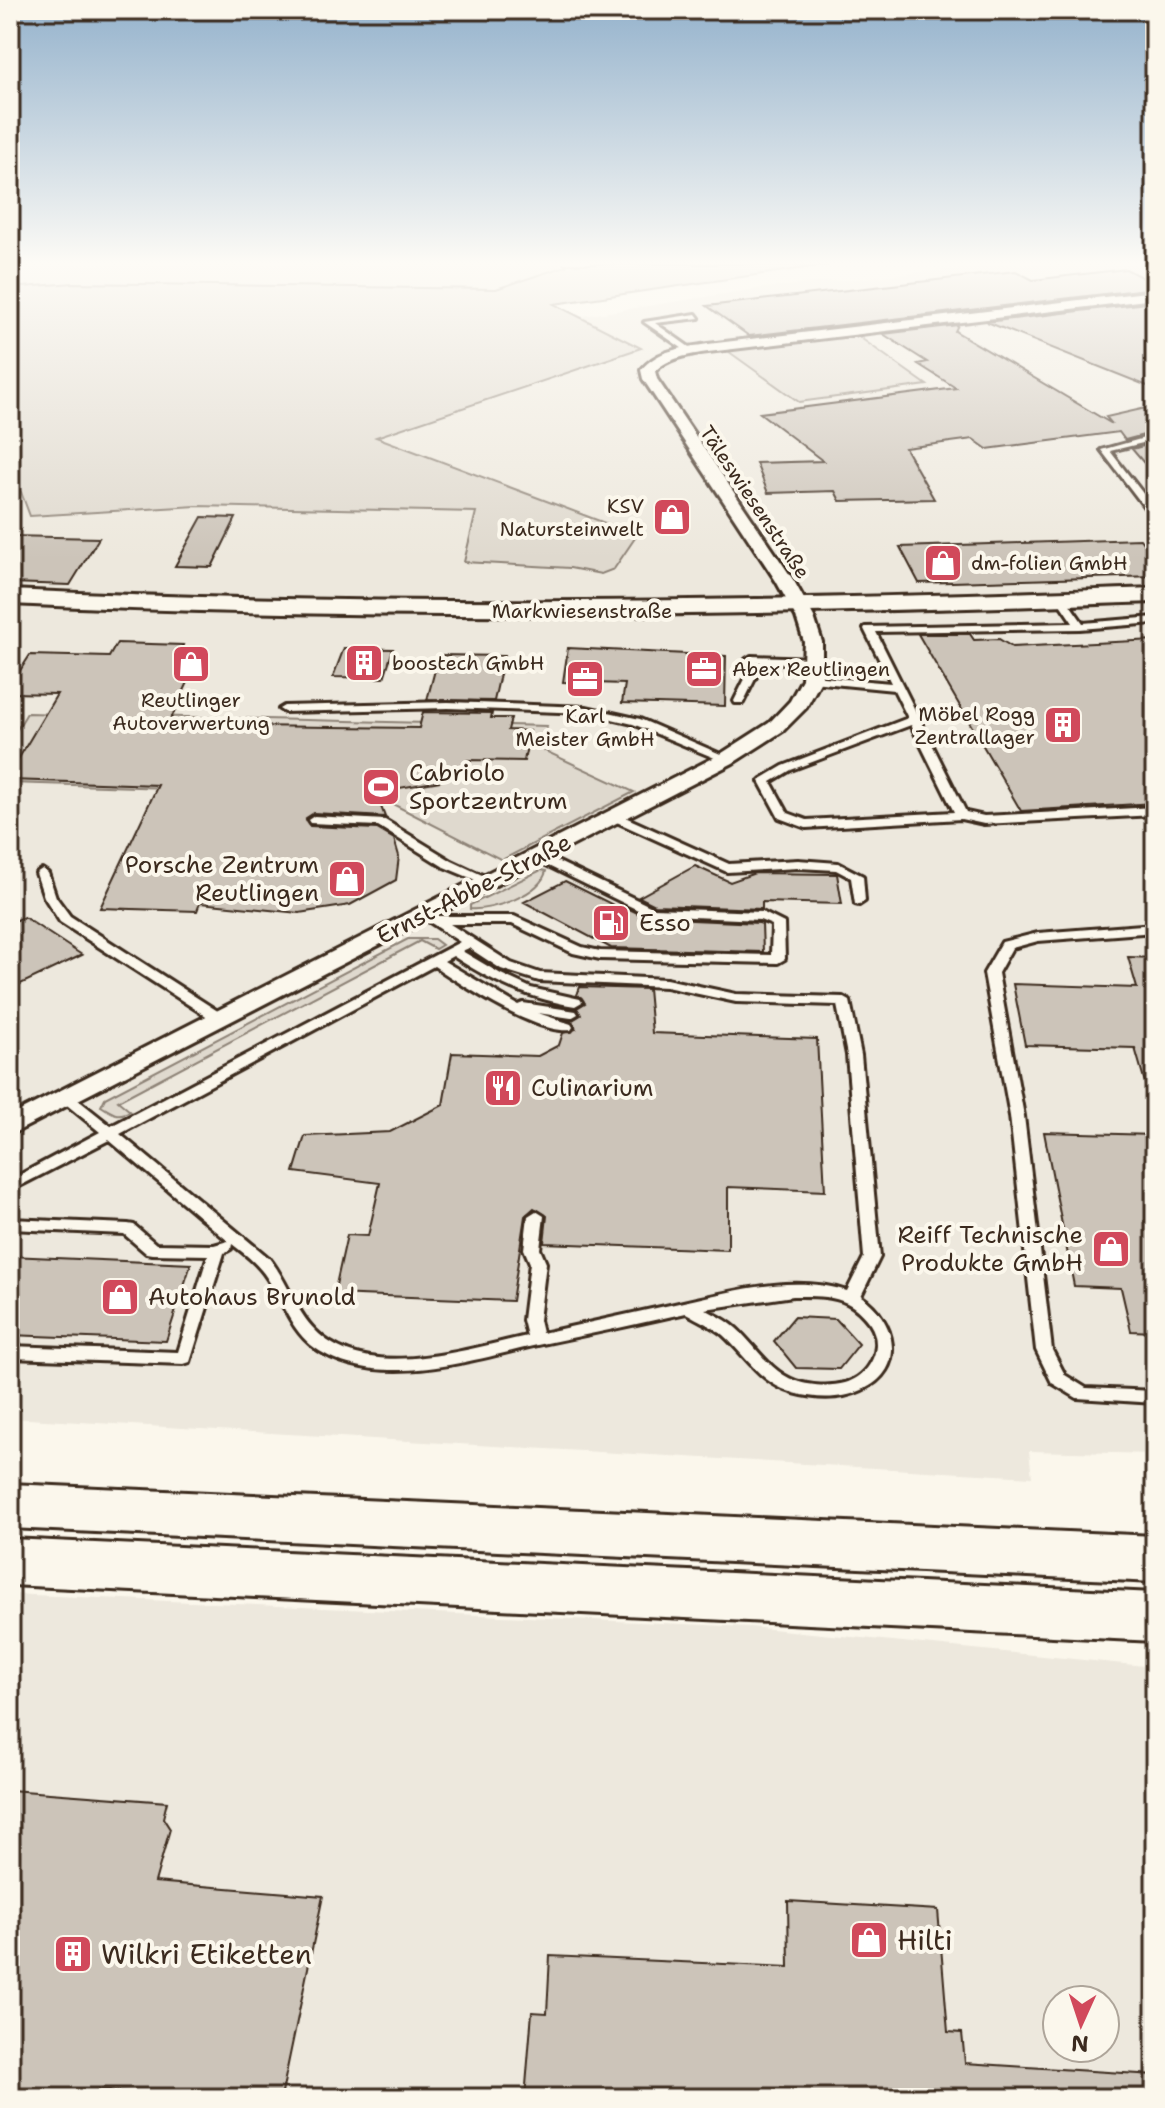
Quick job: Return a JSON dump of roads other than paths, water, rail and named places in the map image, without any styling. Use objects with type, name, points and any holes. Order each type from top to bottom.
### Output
[{"type":"highway","points":[[10,1506],[1155,1559]]},
{"type":"highway","points":[[10,1562],[1155,1617]]},
{"type":"street","name":"Täleswiesenstraße","points":[[655,362],[648,370],[650,379],[800,607]]},
{"type":"street","name":"Markwiesenstraße","points":[[10,597],[249,607],[454,611],[800,607],[1155,595]]},
{"type":"street","points":[[800,607],[810,630],[813,670]]},
{"type":"street","name":"Ernst-Abbe-Straße","points":[[10,1127],[430,917],[489,881],[726,759],[776,727],[799,704],[813,670]]},
{"type":"lane","points":[[1155,437],[1105,450],[1155,515]]},
{"type":"lane","points":[[1061,598],[1080,626]]},
{"type":"lane","points":[[961,815],[869,629],[1080,626],[1155,620]]},
{"type":"lane","points":[[739,701],[752,675],[751,659],[897,687]]},
{"type":"lane","points":[[284,709],[448,705],[586,710],[636,721],[726,759]]},
{"type":"lane","points":[[913,720],[787,768],[765,781],[783,815],[806,824],[961,815],[984,820],[1155,811]]},
{"type":"lane","points":[[614,816],[727,868],[798,864],[838,867],[857,876],[859,901]]},
{"type":"lane","points":[[314,820],[381,823],[448,864],[489,881]]},
{"type":"lane","points":[[430,917],[514,920],[578,950],[600,955],[778,959],[778,923],[762,916],[652,912],[538,856]]},
{"type":"lane","points":[[42,873],[45,887],[65,919],[222,1020]]},
{"type":"lane","points":[[430,917],[506,966],[539,977],[666,983],[736,998],[843,1001],[854,1055],[872,1257],[852,1298]]},
{"type":"lane","points":[[1155,928],[1007,945],[991,973],[1017,1116],[1044,1350],[1058,1379],[1083,1394],[1155,1397]]},
{"type":"lane","points":[[10,1186],[470,942]]},
{"type":"lane","points":[[435,961],[491,998],[539,1020],[570,1014],[500,981],[453,951]]},
{"type":"lane","points":[[67,1098],[276,1277],[303,1329],[323,1346],[352,1359],[387,1364],[434,1362],[688,1307],[795,1292],[831,1293],[852,1298],[882,1327],[887,1345],[883,1361],[869,1377],[844,1390],[802,1388],[773,1377],[751,1358],[730,1331],[688,1307]]},
{"type":"lane","points":[[536,1216],[532,1249],[538,1263],[531,1320],[536,1340]]},
{"type":"lane","points":[[10,1224],[128,1229],[152,1249],[217,1250],[235,1240]]},
{"type":"lane","points":[[10,1352],[184,1358],[217,1250]]},
{"type":"place","name":"KSV Natursteinwelt","points":[[672,517]]},
{"type":"place","name":"dm-folien GmbH","points":[[943,563]]},
{"type":"place","name":"boostech GmbH","points":[[364,663]]},
{"type":"place","name":"Reutlinger Autoverwertung","points":[[191,664]]},
{"type":"place","name":"Abex Reutlingen","points":[[704,669]]},
{"type":"place","name":"Karl Meister GmbH","points":[[585,679]]},
{"type":"place","name":"Möbel Rogg Zentrallager","points":[[1063,725]]},
{"type":"place","name":"Cabriolo Sportzentrum","points":[[381,787]]},
{"type":"place","name":"Porsche Zentrum Reutlingen","points":[[347,879]]},
{"type":"place","name":"Esso","points":[[611,923]]},
{"type":"place","name":"Culinarium","points":[[503,1088]]},
{"type":"place","name":"Reiff Technische Produkte GmbH","points":[[1111,1249]]},
{"type":"place","name":"Autohaus Brunold","points":[[120,1297]]},
{"type":"place","name":"Hilti","points":[[869,1940]]},
{"type":"place","name":"Wilkri Etiketten","points":[[73,1954]]}]
